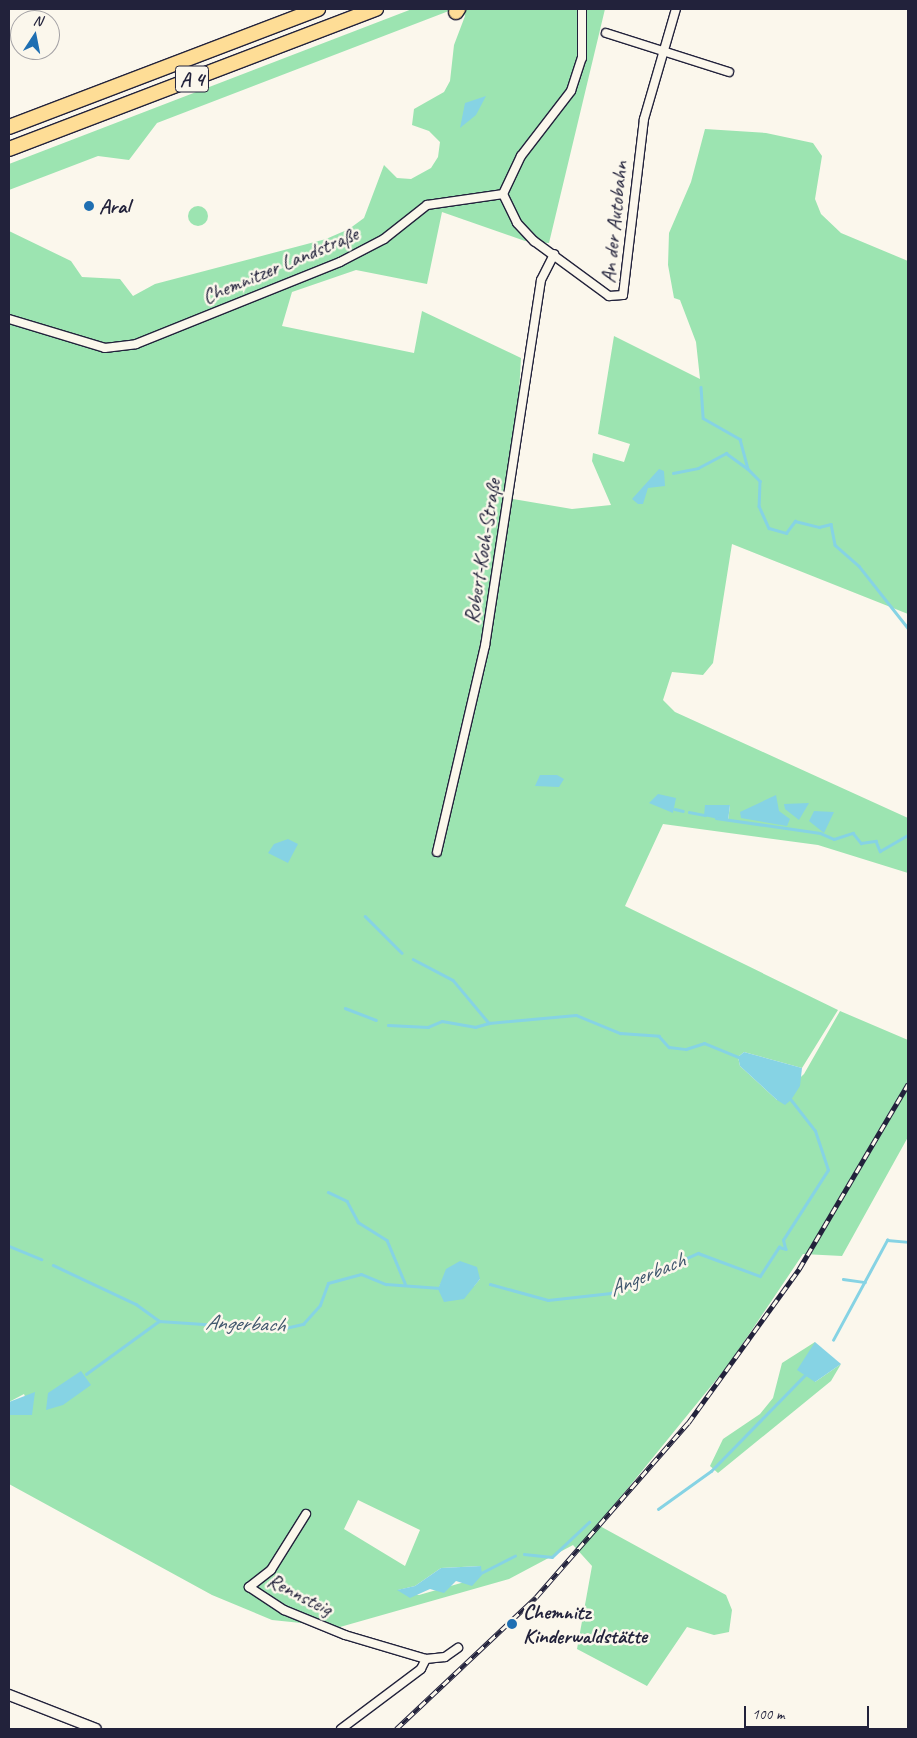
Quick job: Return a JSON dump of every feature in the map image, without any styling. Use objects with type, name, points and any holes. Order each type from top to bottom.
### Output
[{"type":"highway","name":"A 4","points":[[11,125],[318,9]]},
{"type":"highway","name":"A 4","points":[[9,149],[376,9]]},
{"type":"street","points":[[502,194],[520,156],[571,91],[582,58],[582,9]]},
{"type":"street","name":"An der Autobahn","points":[[502,194],[525,233],[609,296],[624,295],[644,119],[676,9]]},
{"type":"street","points":[[606,33],[664,49],[729,72]]},
{"type":"street","name":"Chemnitzer Landstraße","points":[[9,319],[105,348],[136,344],[340,262],[384,239],[427,205],[502,194]]},
{"type":"street","name":"Robert-Koch-Straße","points":[[438,852],[484,646],[541,280],[554,254]]},
{"type":"street","name":"Rennsteig","points":[[306,1514],[271,1570],[248,1587],[284,1610],[345,1635],[426,1659],[445,1657],[458,1648]]},
{"type":"street","points":[[341,1729],[422,1669],[426,1659]]},
{"type":"street","points":[[9,1695],[96,1729]]},
{"type":"green space","points":[[412,9],[454,9],[157,123],[129,160],[98,156],[9,190],[9,164]]},
{"type":"green space","points":[[461,9],[605,9],[549,243],[525,241],[442,212],[427,284],[356,270],[292,292],[282,326],[414,353],[422,311],[521,358],[513,499],[572,509],[611,505],[592,461],[593,453],[624,462],[630,444],[598,434],[614,336],[700,379],[696,342],[680,300],[674,298],[668,265],[669,233],[691,182],[705,129],[766,133],[813,143],[822,156],[815,199],[821,214],[841,233],[908,261],[908,614],[732,544],[713,663],[703,675],[672,672],[663,700],[675,712],[908,818],[908,873],[818,845],[663,824],[625,906],[838,1010],[802,1068],[744,1052],[738,1057],[740,1066],[777,1100],[804,1074],[840,1011],[908,1040],[908,1137],[842,1256],[803,1254],[729,1364],[598,1525],[726,1595],[732,1610],[729,1632],[714,1635],[687,1627],[647,1686],[577,1649],[592,1566],[573,1545],[509,1579],[340,1627],[272,1620],[212,1595],[9,1484],[9,1415],[32,1415],[24,1394],[9,1402],[9,231],[71,261],[82,277],[120,279],[133,296],[155,284],[326,239],[349,229],[364,218],[384,165],[397,178],[411,179],[431,168],[438,157],[440,142],[429,131],[412,125],[414,109],[444,92],[450,81],[454,45],[465,16]],"holes":[[[705,805],[730,805],[728,821],[720,818]],[[443,1279],[480,1279],[474,1286],[438,1289]],[[358,1500],[420,1530],[405,1566],[344,1529]],[[481,1566],[475,1579],[419,1595],[398,1590],[415,1586],[441,1568]]]},
{"type":"green space","points":[[198,206],[205,209],[208,216],[205,223],[198,226],[191,223],[188,216],[191,209]]},
{"type":"green space","points":[[815,1342],[815,1382],[841,1364],[831,1381],[718,1473],[710,1466],[723,1439],[760,1414],[773,1398],[782,1363]]},
{"type":"water","points":[[486,96],[476,115],[460,128],[465,103]]},
{"type":"water","points":[[659,469],[664,471],[665,486],[648,488],[643,504],[638,504],[632,499]]},
{"type":"water","points":[[540,775],[557,775],[564,779],[559,787],[535,786]]},
{"type":"water","points":[[658,794],[676,798],[673,813],[649,803]]},
{"type":"water","points":[[776,795],[779,811],[790,819],[787,826],[741,818],[740,812]]},
{"type":"water","points":[[809,803],[799,820],[785,809],[784,804]]},
{"type":"water","points":[[705,805],[730,805],[728,821],[704,816]]},
{"type":"water","points":[[814,811],[834,812],[824,833],[809,821]]},
{"type":"water","points":[[288,839],[298,844],[288,863],[268,853],[274,844]]},
{"type":"water","points":[[744,1052],[802,1068],[800,1086],[791,1100],[785,1105],[777,1100],[740,1066],[738,1057]]},
{"type":"water","points":[[460,1261],[477,1267],[480,1279],[464,1299],[444,1302],[438,1289],[446,1269]]},
{"type":"water","points":[[815,1342],[841,1364],[815,1382],[797,1370]]},
{"type":"water","points":[[81,1371],[91,1385],[63,1405],[46,1410],[48,1393]]},
{"type":"water","points":[[35,1392],[32,1415],[9,1415],[9,1402]]},
{"type":"water","points":[[481,1566],[482,1575],[472,1586],[456,1581],[444,1593],[430,1589],[410,1598],[397,1590],[415,1586],[441,1568]]},
{"type":"waterway","points":[[701,387],[703,418],[740,439],[748,469],[760,481],[759,506],[769,528],[786,533],[795,521],[819,527],[831,524],[835,545],[859,566],[908,628]]},
{"type":"waterway","points":[[673,473],[698,468],[726,453],[747,468]]},
{"type":"waterway","points":[[675,809],[683,811]]},
{"type":"waterway","points":[[689,812],[705,815]]},
{"type":"waterway","points":[[716,818],[820,833],[834,839],[853,833],[861,843],[876,841],[880,851],[908,835]]},
{"type":"waterway","points":[[365,916],[402,953]]},
{"type":"waterway","points":[[413,959],[453,980],[489,1023],[576,1015],[620,1033],[659,1036],[669,1047],[686,1049],[704,1043],[738,1057]]},
{"type":"waterway","points":[[345,1008],[376,1020]]},
{"type":"waterway","points":[[388,1025],[428,1027],[442,1021],[475,1027],[489,1023]]},
{"type":"waterway","points":[[785,1248],[783,1240],[828,1170],[815,1131],[791,1100]]},
{"type":"waterway","points":[[328,1192],[347,1201],[358,1222],[387,1240],[405,1283]]},
{"type":"waterway","name":"Angerbach","points":[[833,1340],[887,1240],[908,1242]]},
{"type":"waterway","points":[[9,1246],[42,1259]]},
{"type":"waterway","name":"Angerbach","points":[[490,1284],[548,1300],[611,1293],[698,1253],[760,1276],[779,1247],[786,1249]]},
{"type":"waterway","points":[[53,1265],[136,1304],[159,1321]]},
{"type":"waterway","name":"Angerbach","points":[[86,1374],[159,1321],[281,1329],[303,1324],[320,1305],[328,1283],[361,1274],[386,1284],[440,1288]]},
{"type":"waterway","name":"Angerbach","points":[[843,1279],[865,1282]]},
{"type":"waterway","points":[[658,1509],[711,1471],[806,1374]]},
{"type":"waterway","points":[[524,1554],[552,1557],[589,1522]]},
{"type":"waterway","points":[[481,1573],[515,1556]]},
{"type":"railway","points":[[396,1729],[536,1597],[688,1423],[799,1269],[908,1084]]},
{"type":"place","name":"Aral","points":[[89,206]]},
{"type":"place","name":"Chemnitz Kinderwaldstätte","points":[[512,1624]]}]
